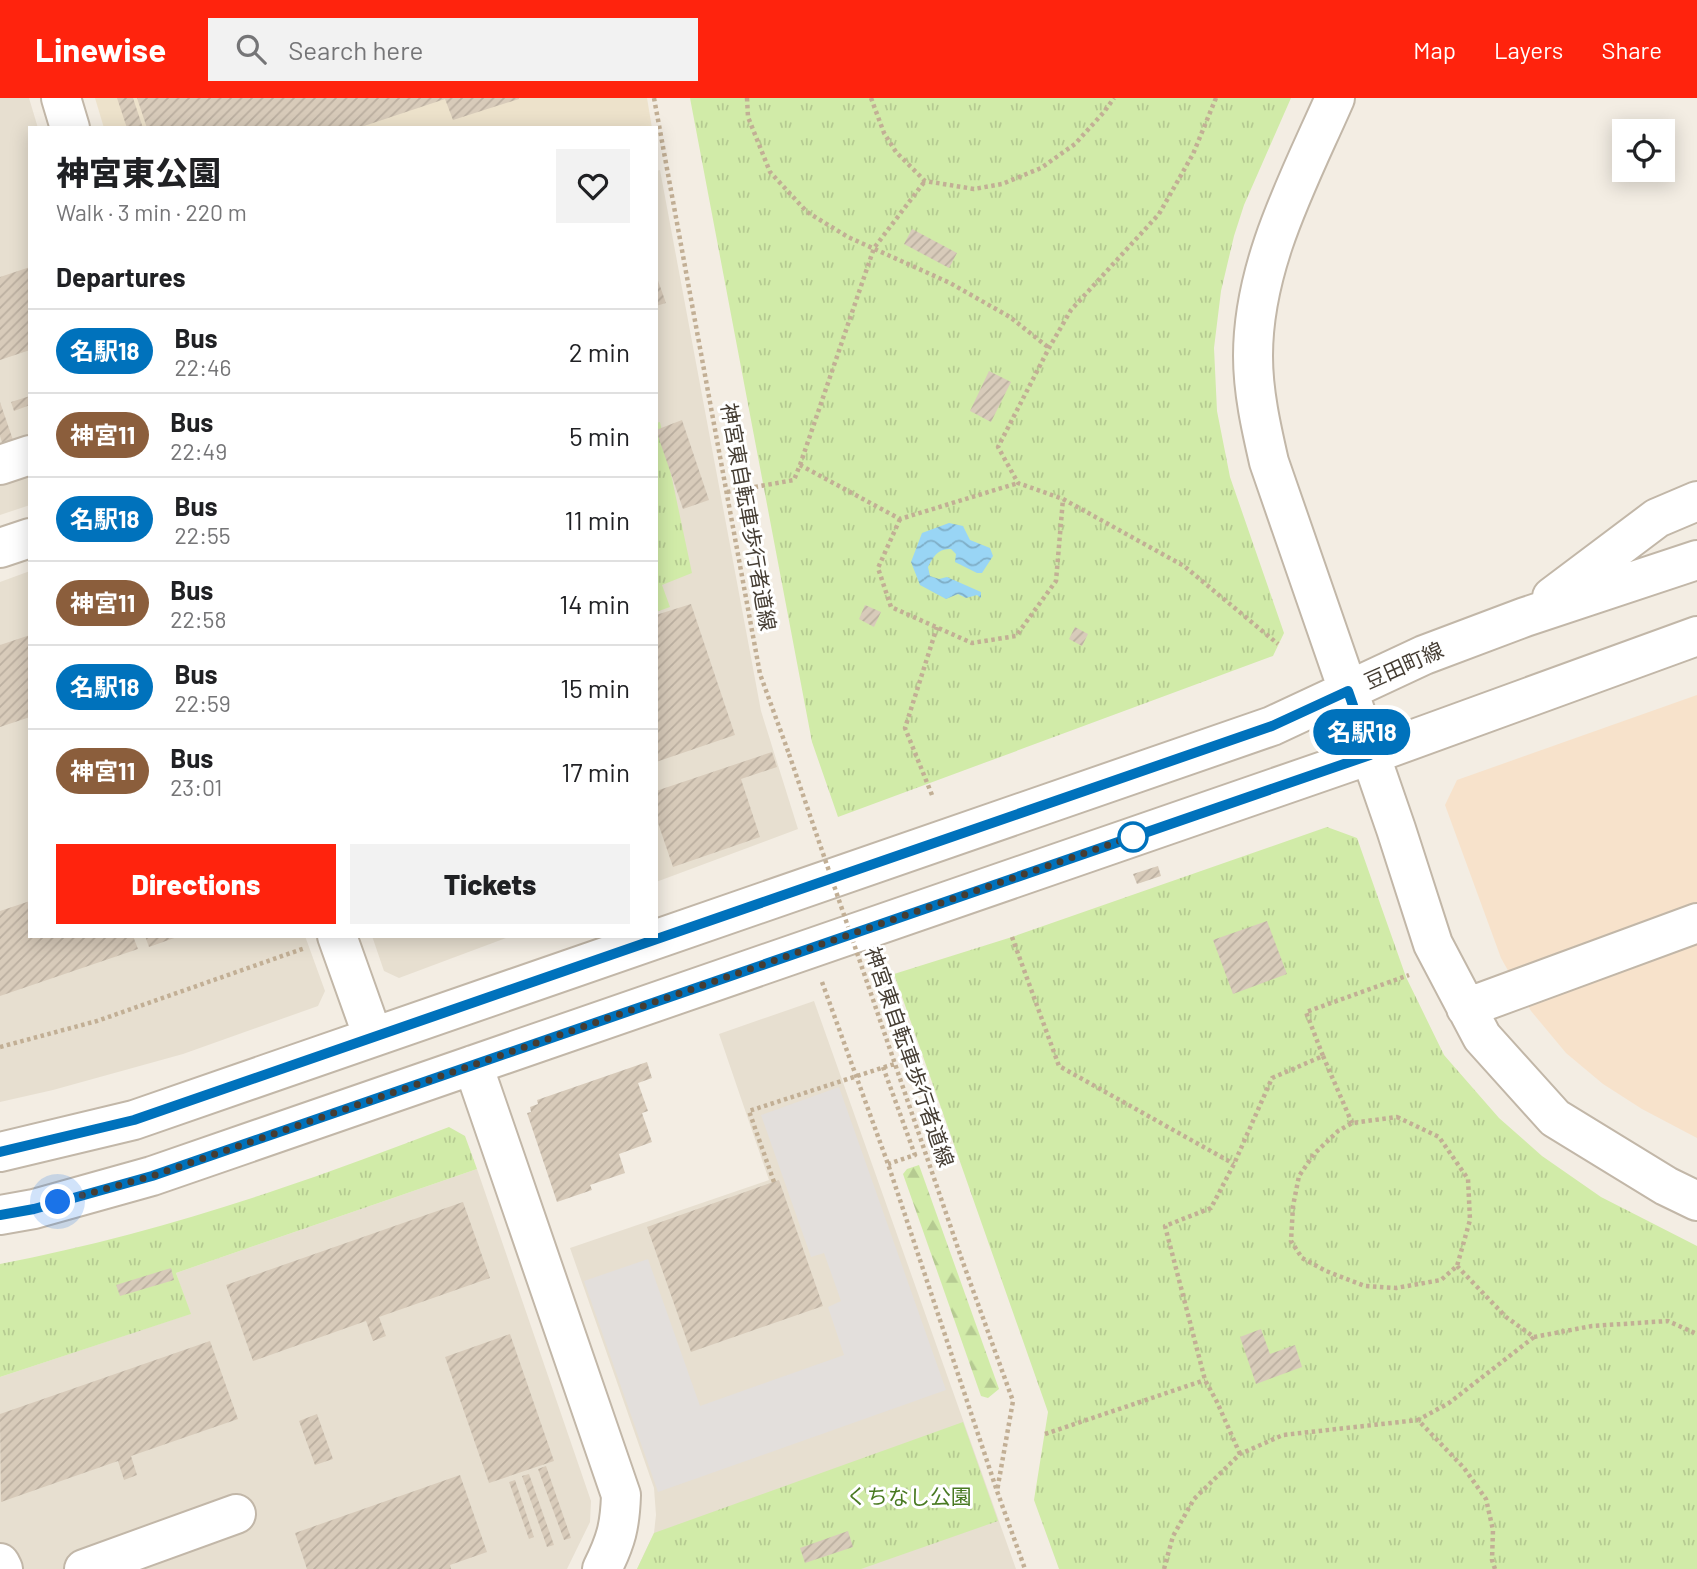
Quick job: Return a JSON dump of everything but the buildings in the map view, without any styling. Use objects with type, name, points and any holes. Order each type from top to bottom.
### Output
[{"type":"street","points":[[61,98],[69,126]]},
{"type":"street","points":[[1335,98],[1272,243],[1258,300],[1252,356],[1258,416],[1269,462],[1433,944],[1482,1037],[1555,1118],[1667,1186],[1697,1201]]},
{"type":"street","points":[[0,465],[28,456]]},
{"type":"street","points":[[1525,617],[1657,518],[1697,501]]},
{"type":"street","points":[[0,548],[28,539]]},
{"type":"street","name":"豆田町線","points":[[0,1152],[134,1120],[1272,726],[1424,655],[1525,617],[1697,560]]},
{"type":"street","points":[[0,1215],[34,1209],[152,1176],[1370,755],[1697,636]]},
{"type":"street","points":[[1466,1008],[1697,923]]},
{"type":"street","points":[[323,941],[373,1037]]},
{"type":"street","points":[[473,1065],[621,1495],[620,1520],[614,1545],[602,1569]]},
{"type":"street","points":[[84,1569],[236,1514]]},
{"type":"street","points":[[0,1563],[3,1569]]},
{"type":"path","name":"神宮東自転車歩行者道線","points":[[654,98],[761,674],[1013,1401],[997,1491],[1025,1569]]},
{"type":"path","points":[[747,98],[748,117],[770,173],[807,212],[848,237],[950,283],[1010,317],[1049,348]]},
{"type":"path","points":[[871,98],[884,133],[895,152],[925,181],[974,189],[1002,184],[1041,168],[1075,144],[1114,98]]},
{"type":"path","points":[[1018,483],[998,447],[1071,310],[1158,214],[1192,153],[1216,98]]},
{"type":"path","points":[[727,492],[794,480],[874,248],[925,181]]},
{"type":"path","points":[[800,465],[900,519],[1018,483],[1063,499],[1184,566],[1278,644]]},
{"type":"path","points":[[900,519],[878,568],[891,607],[972,643],[1016,636],[1056,580],[1063,499]]},
{"type":"path","points":[[932,795],[905,728],[937,627]]},
{"type":"path","points":[[1012,937],[1059,1066],[1234,1164]]},
{"type":"path","points":[[0,1047],[97,1021],[323,941]]},
{"type":"path","points":[[810,948],[888,1164],[997,1491]]},
{"type":"path","points":[[1352,1122],[1306,1012],[1413,974]]},
{"type":"path","points":[[1240,1454],[1205,1380],[1164,1226],[1211,1208],[1234,1164],[1272,1078],[1323,1056]]},
{"type":"path","points":[[774,1182],[749,1111],[894,1064]]},
{"type":"path","points":[[883,1068],[915,1155],[888,1164]]},
{"type":"path","points":[[1397,1117],[1439,1137],[1468,1179],[1470,1220],[1457,1266],[1441,1280],[1396,1287],[1365,1286],[1326,1272],[1302,1258],[1291,1241],[1293,1206],[1299,1176],[1314,1154],[1338,1131],[1352,1122],[1397,1117]]},
{"type":"path","points":[[1457,1266],[1506,1317],[1534,1336]]},
{"type":"path","points":[[1164,1569],[1173,1536],[1194,1499],[1240,1454],[1283,1435],[1418,1420],[1449,1403],[1534,1336],[1592,1326],[1668,1321],[1697,1334]]},
{"type":"path","points":[[1045,1434],[1205,1380]]},
{"type":"path","points":[[1418,1420],[1464,1468],[1486,1499],[1493,1530],[1492,1560],[1495,1569]]},
{"type":"shaded area","points":[[0,98],[29,98],[37,126],[28,126],[28,506],[0,515]]},
{"type":"shaded area","points":[[95,98],[647,98],[652,126],[103,126]]},
{"type":"shaded area","points":[[658,170],[761,711],[798,829],[658,881]]},
{"type":"shaded area","points":[[28,572],[28,938],[306,938],[325,991],[318,1006],[183,1054],[0,1102],[0,582]]},
{"type":"shaded area","points":[[1697,695],[1697,1138],[1642,1109],[1603,1084],[1566,1053],[1531,1011],[1501,958],[1445,805],[1457,780]]},
{"type":"shaded area","points":[[373,938],[506,938],[399,978],[384,971]]},
{"type":"shaded area","points":[[814,1001],[1016,1569],[637,1569],[654,1533],[654,1488],[570,1248],[769,1180],[719,1034]]},
{"type":"shaded area","points":[[839,1087],[946,1390],[658,1492],[584,1281],[648,1259],[700,1406],[844,1355],[828,1307],[841,1301],[824,1253],[811,1257],[761,1115]]},
{"type":"shaded area","points":[[477,1169],[591,1501],[590,1522],[567,1569],[0,1569],[0,1377],[190,1314],[176,1273]]},
{"type":"green space","points":[[690,98],[1291,98],[1244,205],[1234,236],[1221,291],[1214,348],[1217,411],[1230,477],[1284,633],[1273,656],[838,817],[812,742]]},
{"type":"green space","points":[[658,422],[692,573],[662,585],[670,607],[658,611]]},
{"type":"green space","points":[[1327,827],[1357,838],[1406,977],[1444,1055],[1499,1118],[1542,1156],[1601,1197],[1697,1246],[1697,1569],[1059,1569],[1034,1500],[1048,1412],[894,974],[1012,937]]},
{"type":"green space","points":[[449,1127],[465,1136],[477,1169],[176,1273],[191,1314],[0,1377],[0,1264],[103,1241],[206,1213],[318,1176]]},
{"type":"green space","points":[[919,1165],[999,1389],[988,1398],[981,1396],[903,1174],[907,1169]]},
{"type":"green space","name":"くちなし公園","points":[[963,1422],[998,1521],[861,1569],[637,1569],[654,1533]]},
{"type":"water","points":[[949,523],[963,526],[970,540],[990,548],[993,556],[982,573],[977,573],[955,562],[956,554],[951,549],[943,550],[934,557],[928,567],[930,576],[939,579],[947,577],[981,592],[981,598],[977,595],[966,598],[958,594],[946,599],[920,585],[911,562],[922,533]]},
{"type":"bus line","name":"名駅18","points":[[0,1152],[134,1120],[1272,726],[1348,691],[1370,755],[152,1176],[34,1209],[0,1215]]},
{"type":"route","points":[[58,1202],[152,1176],[1140,834],[1133,837]]}]
